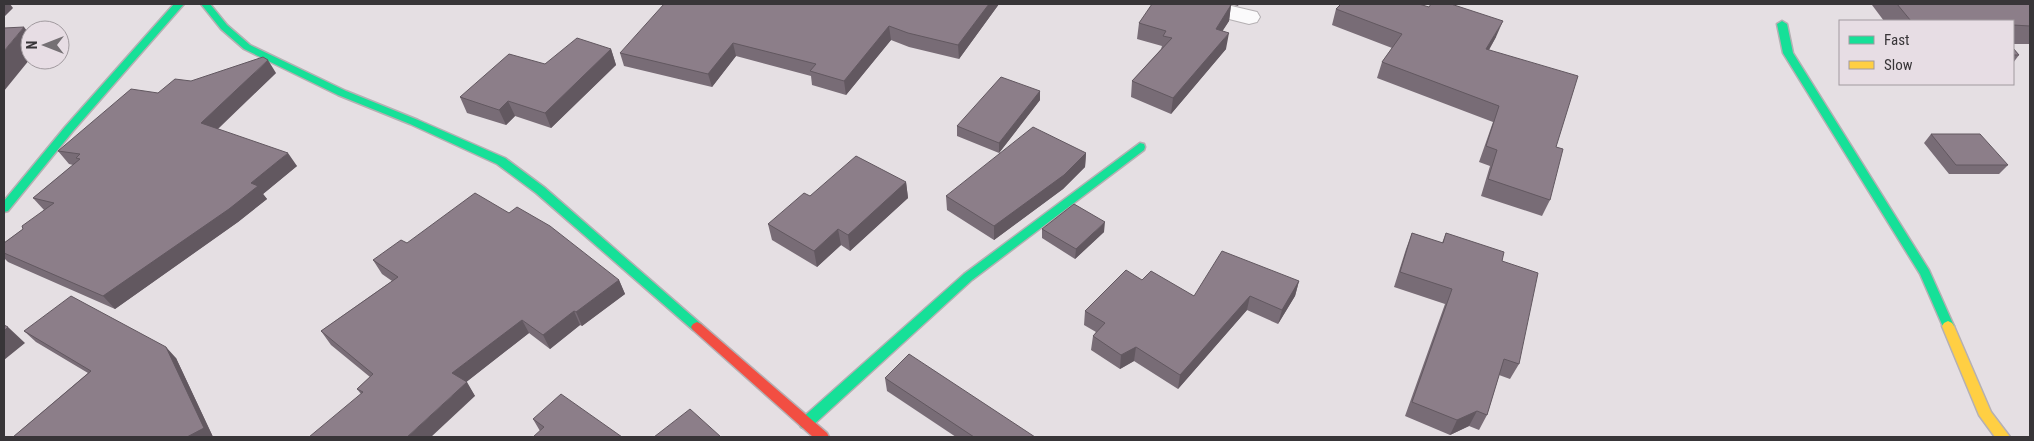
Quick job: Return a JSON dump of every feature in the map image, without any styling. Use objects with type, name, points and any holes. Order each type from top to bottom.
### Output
[{"type":"street","points":[[4,208],[70,129],[180,4]]},
{"type":"street","points":[[205,4],[224,27],[247,47],[342,93],[414,122],[501,162],[540,190],[822,437]]},
{"type":"street","points":[[1197,4],[1249,17]]},
{"type":"street","points":[[1782,24],[1788,54],[1925,273],[1986,414],[2003,437]]},
{"type":"street","points":[[806,424],[968,277],[1140,147]]},
{"type":"building","points":[[664,4],[989,4],[958,45],[908,33],[889,26],[844,81],[810,71],[816,64],[733,43],[708,74],[620,53]]},
{"type":"building","points":[[1152,4],[1231,5],[1216,29],[1229,33],[1173,98],[1132,81],[1172,38],[1163,36],[1166,31],[1139,23]]},
{"type":"building","points":[[1341,4],[1419,4],[1429,7],[1431,4],[1451,4],[1503,21],[1486,49],[1578,76],[1556,147],[1563,149],[1550,200],[1488,179],[1497,150],[1486,146],[1499,106],[1382,62],[1402,34],[1336,9]]},
{"type":"building","points":[[1897,4],[2030,4],[2030,26],[2014,25],[2014,20],[1910,20]]},
{"type":"building","points":[[20,27],[20,32],[4,51],[4,28]]},
{"type":"building","points":[[577,38],[611,49],[545,113],[508,101],[499,110],[460,97],[509,54],[545,64]]},
{"type":"building","points":[[263,57],[268,60],[201,123],[288,153],[251,183],[258,186],[229,209],[103,296],[4,253],[4,243],[23,229],[22,226],[54,203],[33,198],[80,159],[76,158],[80,154],[58,151],[131,89],[158,93],[175,79],[191,81]]},
{"type":"building","points":[[1001,77],[1040,91],[999,143],[957,126]]},
{"type":"building","points":[[1033,127],[1086,153],[1064,175],[994,226],[946,196]]},
{"type":"building","points":[[1931,134],[1980,134],[2008,165],[1956,165]]},
{"type":"building","points":[[856,156],[906,182],[848,235],[838,229],[814,251],[768,224],[804,193],[810,196]]},
{"type":"building","points":[[475,193],[509,213],[517,207],[550,226],[619,280],[543,335],[522,320],[452,373],[467,382],[407,437],[309,437],[363,392],[357,389],[373,374],[321,331],[398,277],[373,260],[401,240],[407,243]]},
{"type":"building","points":[[1074,204],[1105,222],[1076,249],[1042,229]]},
{"type":"building","points":[[1412,233],[1443,243],[1446,233],[1504,252],[1502,261],[1538,273],[1519,364],[1504,359],[1487,415],[1477,411],[1457,420],[1412,402],[1452,289],[1400,272]]},
{"type":"building","points":[[1222,251],[1299,281],[1282,310],[1250,296],[1180,375],[1136,347],[1121,355],[1093,336],[1105,323],[1085,311],[1126,270],[1142,280],[1151,271],[1194,296]]},
{"type":"building","points":[[71,296],[166,347],[204,428],[187,437],[13,437],[91,371],[24,331]]},
{"type":"building","points":[[909,354],[1035,437],[974,437],[885,378]]},
{"type":"building","points":[[561,394],[622,437],[533,437],[544,427],[533,419]]},
{"type":"building","points":[[690,409],[721,437],[654,437]]},
{"type":"traffic: fast","points":[[4,208],[69,129],[179,4]]},
{"type":"traffic: fast","points":[[205,4],[224,27],[247,47],[342,93],[414,122],[501,161],[540,190],[697,327]]},
{"type":"traffic: fast","points":[[1782,24],[1788,53],[1925,273],[1948,326]]},
{"type":"traffic: fast","points":[[806,423],[968,277],[1140,147]]},
{"type":"traffic: slow","points":[[1948,326],[1986,415],[2003,437]]},
{"type":"traffic: jam","points":[[697,327],[822,437]]}]
